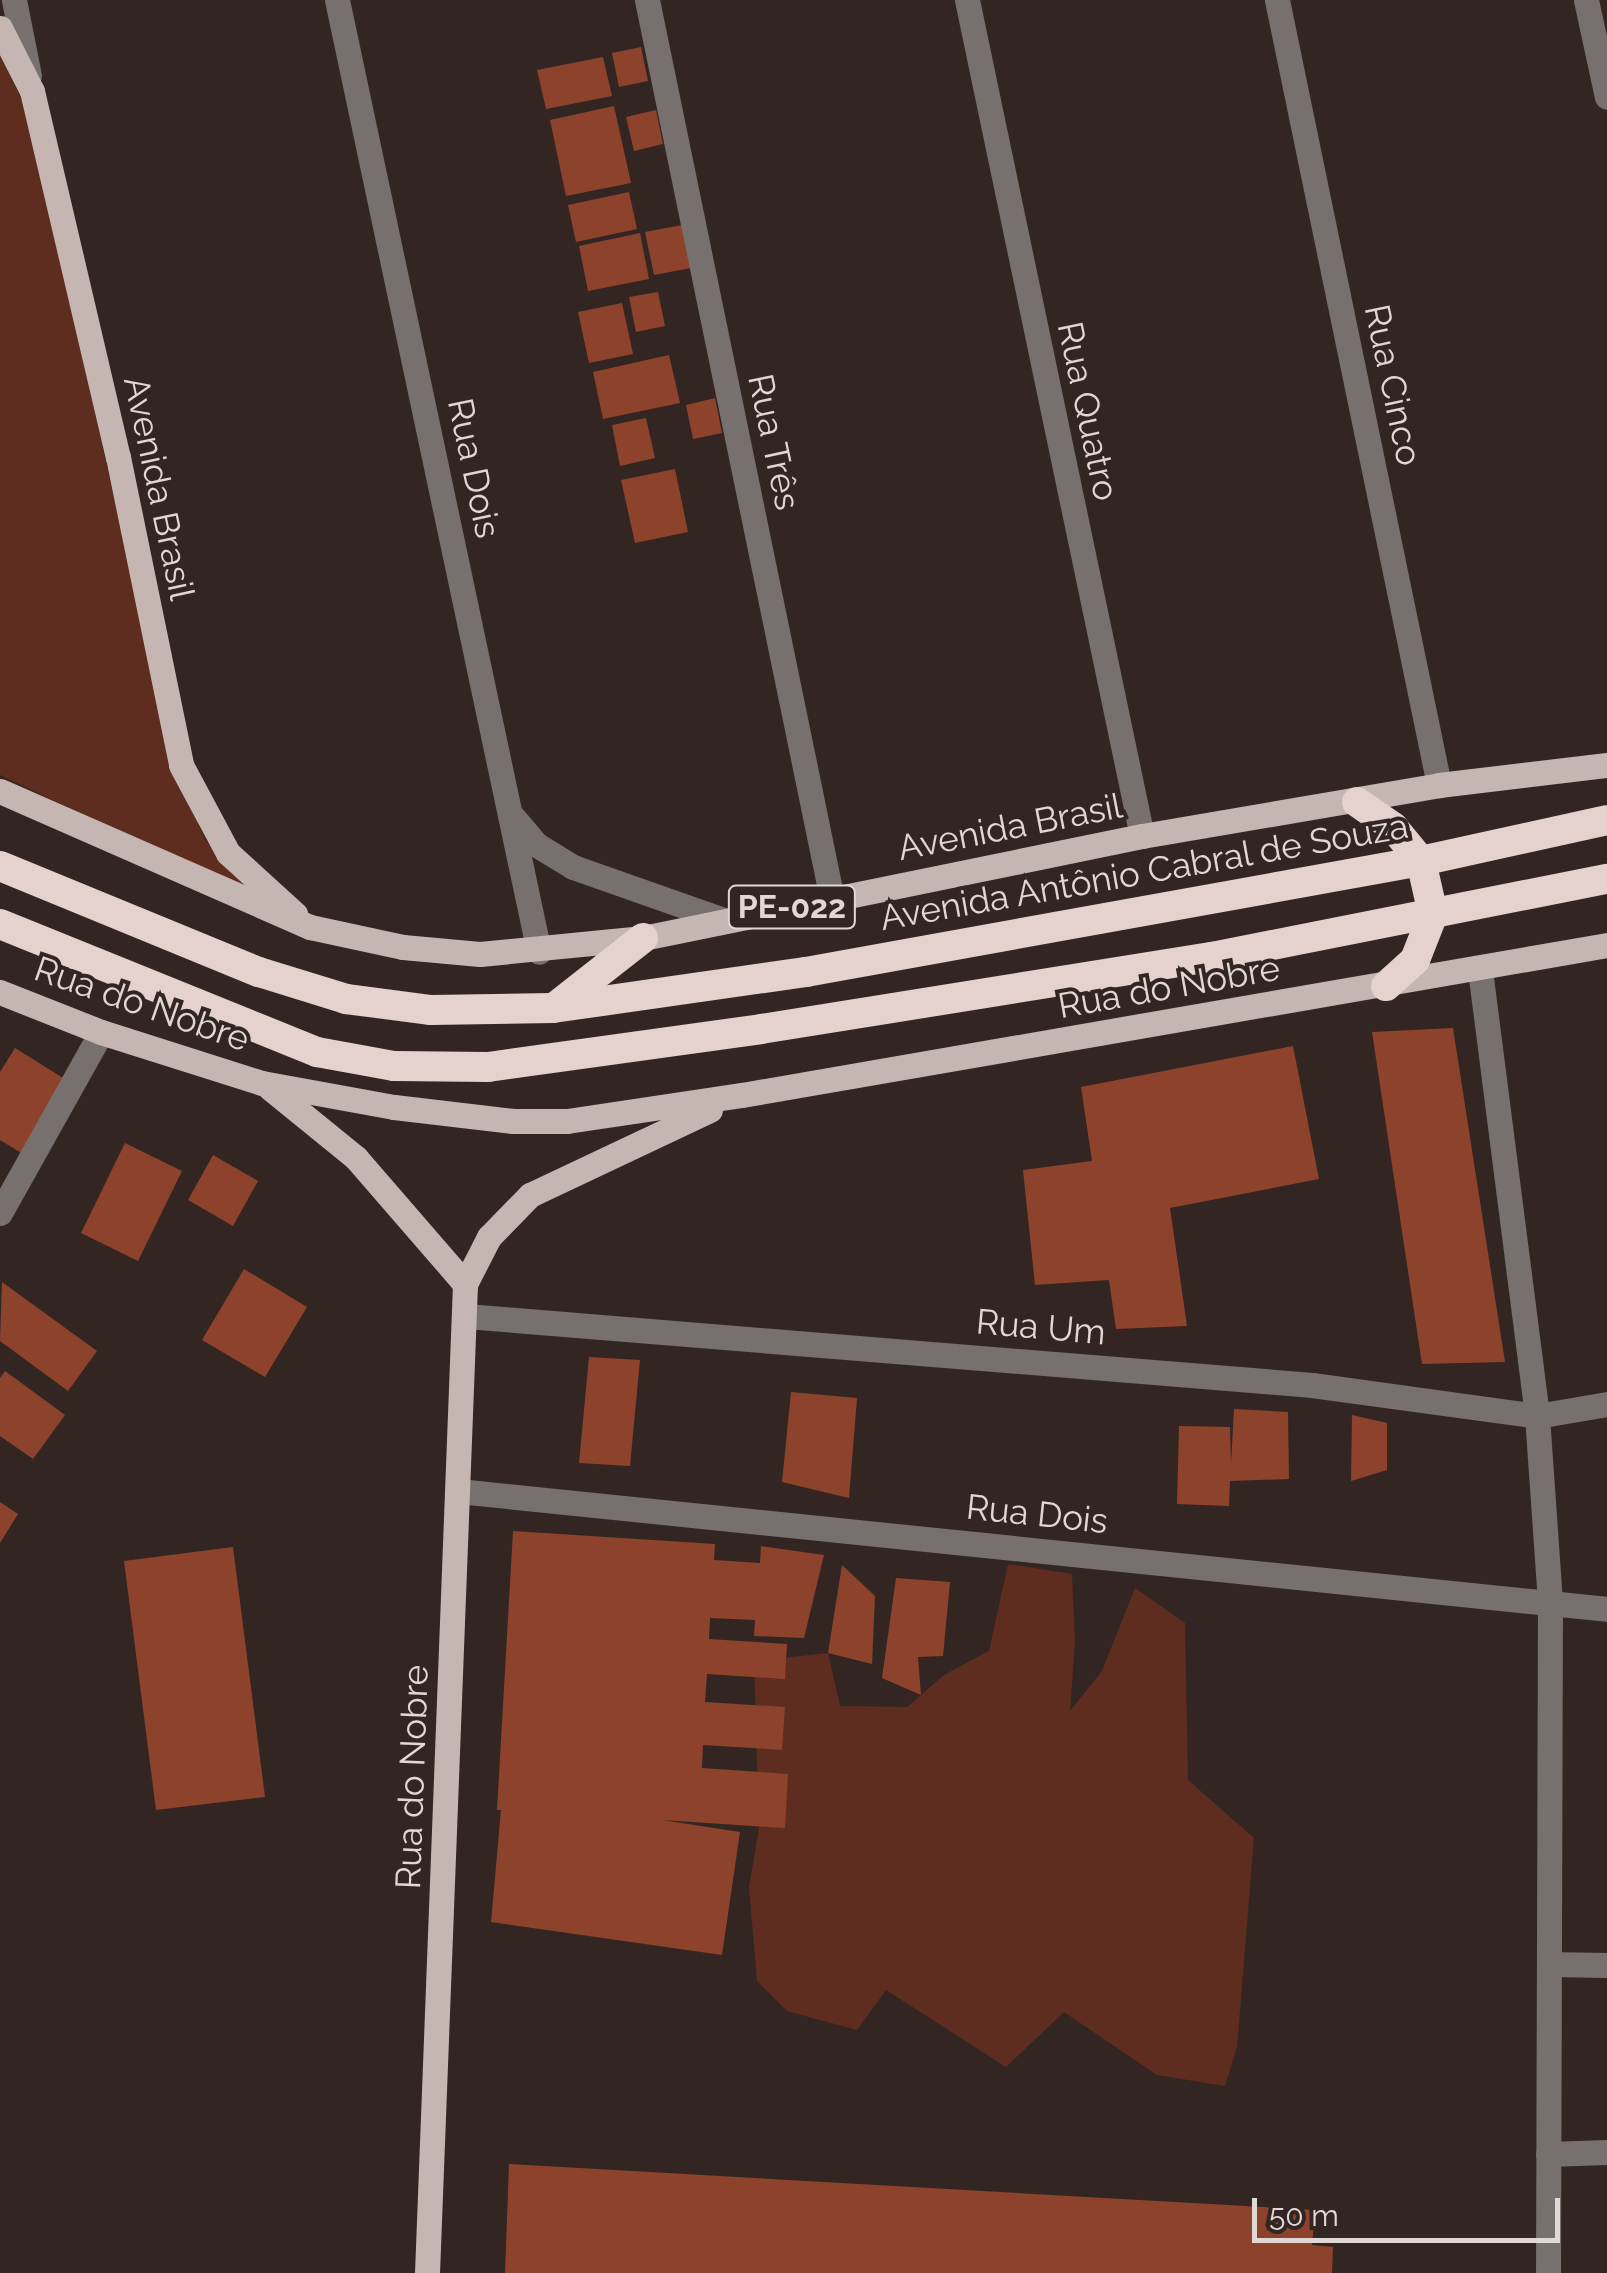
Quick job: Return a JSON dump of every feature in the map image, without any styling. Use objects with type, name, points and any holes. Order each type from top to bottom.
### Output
[{"type":"highway","points":[[1356,802],[1393,827],[1421,860],[1433,914],[1415,960],[1386,986]]},
{"type":"highway","name":"Avenida Antônio Cabral de Souza","points":[[0,866],[259,972],[346,1000],[430,1010],[552,1008],[806,972],[1421,860],[1607,820]]},
{"type":"highway","points":[[0,924],[317,1052],[394,1066],[488,1067],[761,1030],[1192,960],[1607,879]]},
{"type":"highway","points":[[552,1008],[643,938]]},
{"type":"main road","name":"Avenida Brasil","points":[[0,28],[32,91],[118,457],[181,766],[228,853],[310,927]]},
{"type":"main road","name":"Avenida Brasil","points":[[0,790],[310,927],[403,947],[480,954],[539,952],[643,938],[1142,836],[1356,802],[1440,784],[1607,765]]},
{"type":"main road","name":"Rua do Nobre","points":[[0,992],[101,1032],[262,1082],[394,1107],[513,1121],[568,1121],[742,1096],[1607,945]]},
{"type":"main road","name":"Rua do Nobre","points":[[262,1082],[356,1158],[465,1284]]},
{"type":"main road","name":"Rua do Nobre","points":[[427,2273],[465,1284],[490,1236],[530,1196],[562,1176],[742,1096]]},
{"type":"street","points":[[14,0],[32,91]]},
{"type":"street","name":"Rua Dois","points":[[338,0],[539,952]]},
{"type":"street","name":"Rua Três","points":[[647,0],[832,899]]},
{"type":"street","name":"Rua Quatro","points":[[967,0],[1142,836]]},
{"type":"street","name":"Rua Cinco","points":[[1277,0],[1440,784]]},
{"type":"street","points":[[1586,0],[1607,97]]},
{"type":"street","points":[[513,816],[537,845],[573,867],[726,921]]},
{"type":"street","points":[[1480,970],[1537,1416],[1550,1603],[1548,2273]]},
{"type":"street","points":[[0,1213],[101,1032]]},
{"type":"street","name":"Rua Um","points":[[466,1316],[1312,1385],[1537,1416],[1607,1404]]},
{"type":"street","name":"Rua Dois","points":[[458,1492],[1607,1609]]},
{"type":"street","points":[[1549,1964],[1607,1964]]},
{"type":"street","points":[[1548,2154],[1607,2152]]},
{"type":"shaded area","points":[[0,54],[27,111],[175,769],[205,840],[265,901],[0,775]]},
{"type":"shaded area","points":[[1008,1564],[1072,1574],[1075,1641],[1070,1711],[1102,1671],[1135,1588],[1185,1623],[1188,1780],[1254,1838],[1237,2047],[1225,2086],[1157,2075],[1064,2012],[1006,2067],[886,1990],[857,2030],[787,2011],[757,1981],[749,1887],[759,1828],[754,1661],[828,1653],[840,1706],[907,1707],[944,1675],[989,1651]]},
{"type":"building","points":[[641,47],[648,81],[619,87],[612,53]]},
{"type":"building","points":[[603,57],[612,96],[546,109],[537,70]]},
{"type":"building","points":[[614,106],[631,183],[566,196],[550,120]]},
{"type":"building","points":[[656,110],[663,144],[634,151],[626,117]]},
{"type":"building","points":[[629,192],[637,229],[576,242],[568,205]]},
{"type":"building","points":[[682,225],[691,268],[654,275],[645,232]]},
{"type":"building","points":[[640,233],[649,279],[588,291],[579,246]]},
{"type":"building","points":[[658,292],[665,326],[636,332],[629,297]]},
{"type":"building","points":[[622,303],[633,354],[589,363],[578,312]]},
{"type":"building","points":[[669,355],[680,403],[603,419],[593,372]]},
{"type":"building","points":[[715,398],[722,433],[693,439],[686,405]]},
{"type":"building","points":[[646,418],[655,458],[620,466],[612,425]]},
{"type":"building","points":[[675,469],[688,532],[635,543],[621,480]]},
{"type":"building","points":[[1453,1028],[1505,1362],[1422,1364],[1372,1032]]},
{"type":"building","points":[[1293,1046],[1319,1179],[1170,1208],[1187,1326],[1116,1329],[1109,1280],[1035,1285],[1023,1170],[1092,1161],[1081,1087]]},
{"type":"building","points":[[15,1048],[68,1081],[23,1154],[0,1140],[0,1072]]},
{"type":"building","points":[[125,1143],[182,1171],[138,1261],[81,1233]]},
{"type":"building","points":[[213,1155],[258,1181],[233,1226],[188,1200]]},
{"type":"building","points":[[244,1269],[307,1307],[265,1377],[202,1340]]},
{"type":"building","points":[[2,1282],[97,1351],[68,1391],[0,1341]]},
{"type":"building","points":[[589,1357],[640,1360],[630,1466],[579,1463]]},
{"type":"building","points":[[5,1371],[65,1415],[33,1459],[0,1436],[0,1378]]},
{"type":"building","points":[[791,1392],[857,1398],[849,1498],[782,1482]]},
{"type":"building","points":[[1234,1409],[1288,1412],[1289,1479],[1230,1481],[1229,1506],[1177,1504],[1179,1426],[1230,1427],[1231,1464]]},
{"type":"building","points":[[1352,1415],[1387,1423],[1387,1470],[1351,1481]]},
{"type":"building","points":[[0,1502],[18,1514],[0,1543]]},
{"type":"building","points":[[513,1531],[715,1544],[714,1560],[760,1563],[761,1546],[824,1555],[804,1638],[754,1636],[755,1620],[710,1618],[709,1639],[787,1644],[785,1679],[707,1674],[705,1702],[785,1707],[782,1750],[703,1745],[702,1768],[788,1774],[785,1828],[662,1820],[740,1832],[722,1955],[491,1922],[501,1810],[497,1810]]},
{"type":"building","points":[[233,1547],[265,1797],[156,1810],[124,1561]]},
{"type":"building","points":[[842,1565],[875,1596],[872,1664],[828,1653]]},
{"type":"building","points":[[896,1578],[950,1582],[943,1656],[918,1657],[921,1695],[882,1678]]},
{"type":"building","points":[[509,2164],[1315,2210],[1312,2245],[1333,2247],[1332,2273],[505,2273]]}]
